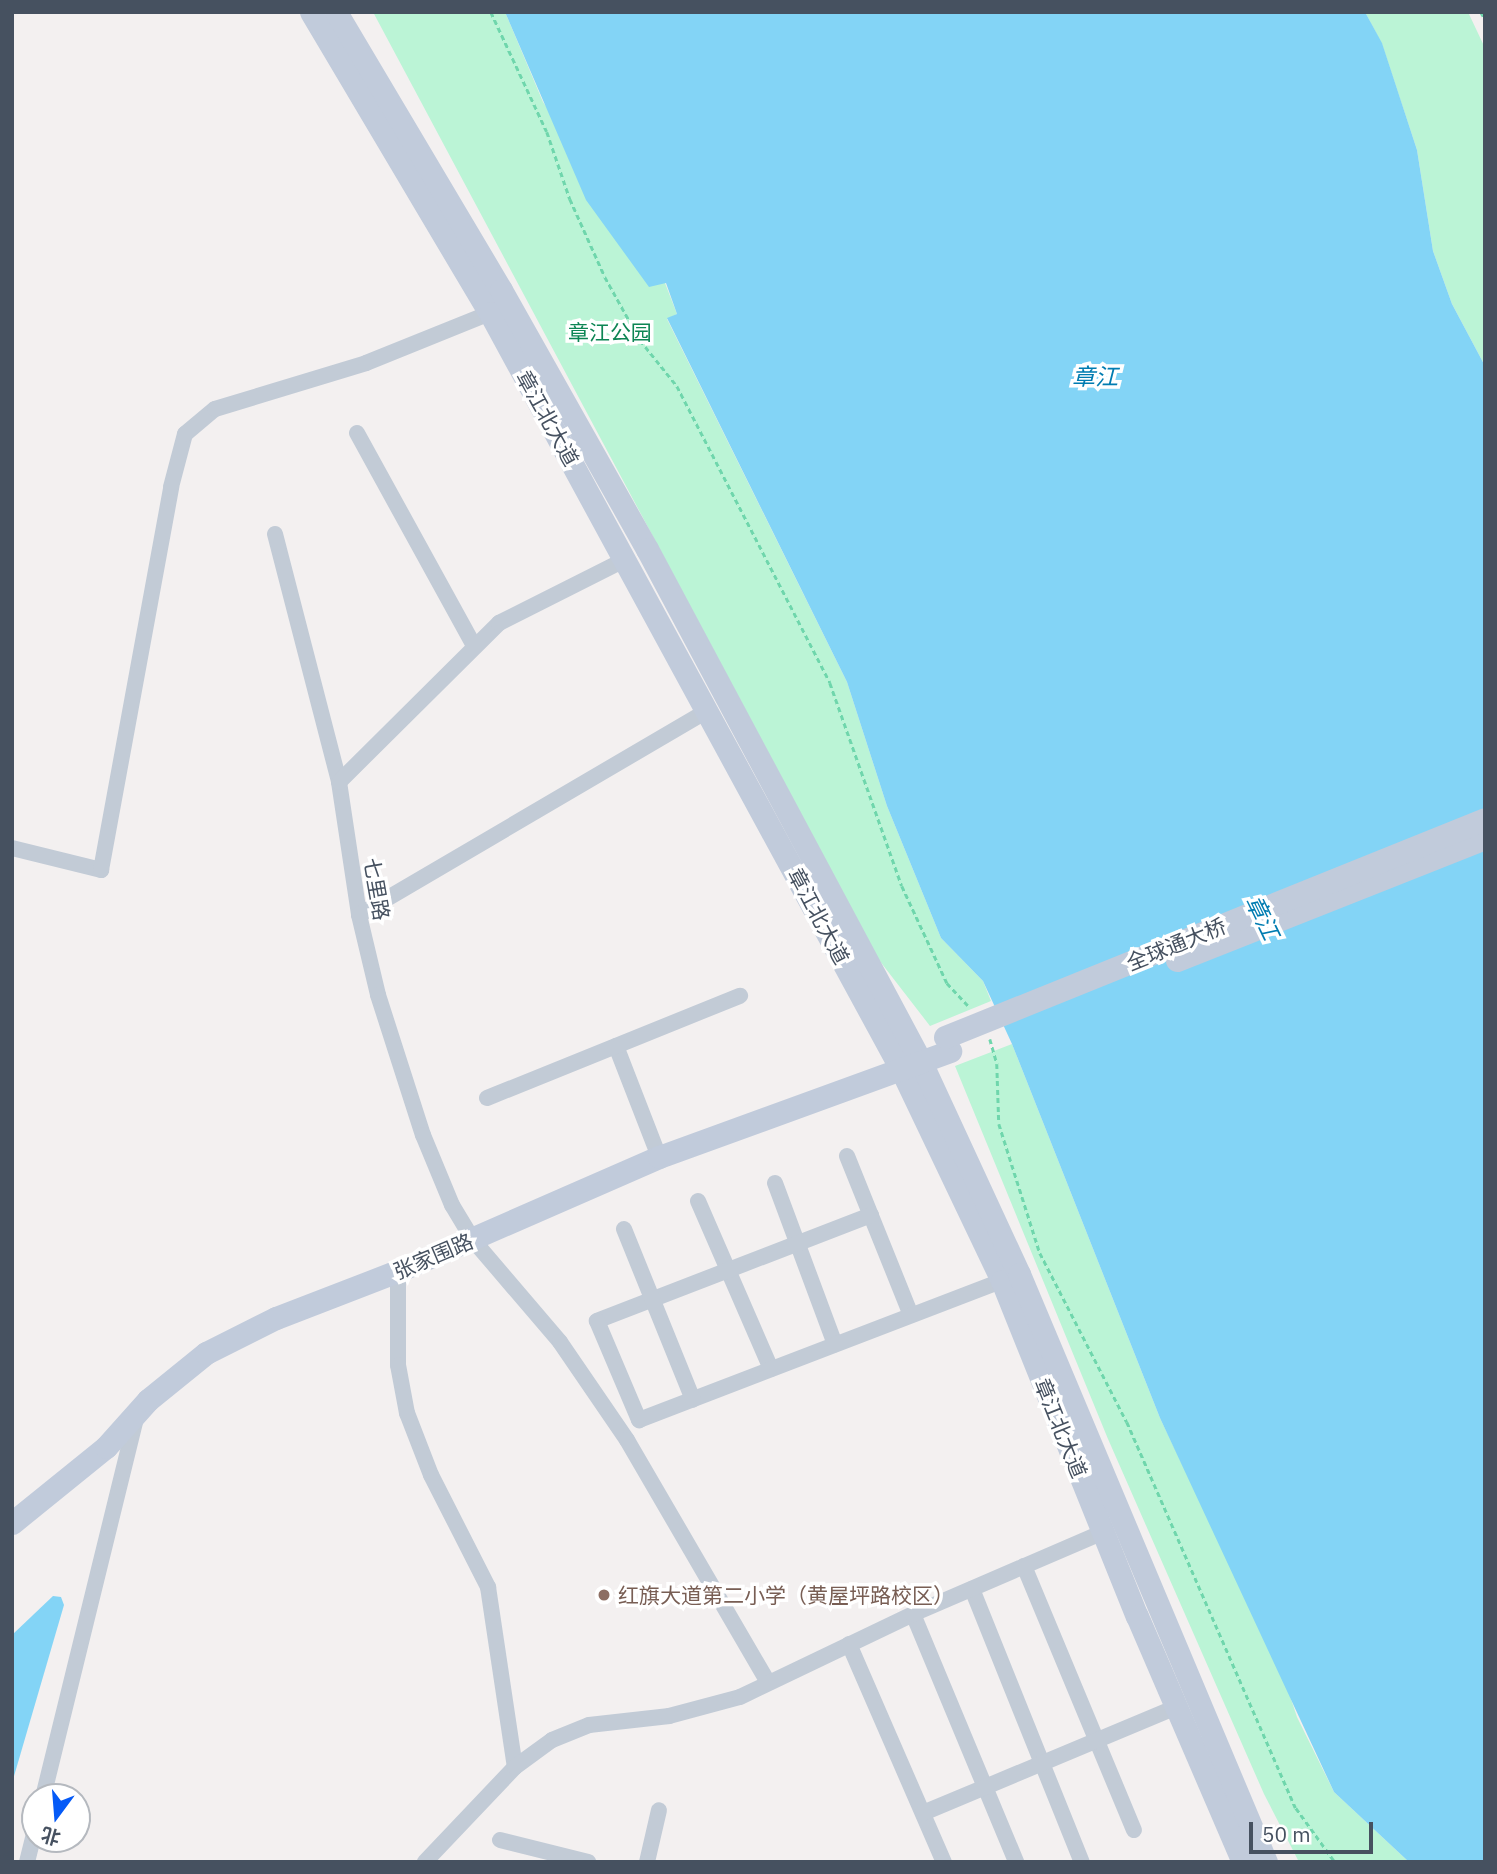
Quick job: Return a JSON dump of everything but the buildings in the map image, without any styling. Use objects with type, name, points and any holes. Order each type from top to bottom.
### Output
[{"type":"main road","name":"章江北大道","points":[[311,12],[490,313],[708,710],[908,1059],[1002,1281],[1103,1532],[1243,1862]]},
{"type":"main road","name":"章江北大道","points":[[336,12],[501,290],[647,549],[1019,1274],[1266,1862]]},
{"type":"main road","name":"全球通大桥","points":[[947,1044],[1485,819]]},
{"type":"main road","name":"全球通大桥","points":[[947,1044],[1485,838]]},
{"type":"main road","name":"张家围路","points":[[12,1523],[106,1447],[139,1410],[206,1353],[276,1318],[473,1240],[659,1157],[947,1044]]},
{"type":"street","points":[[12,848],[101,870],[169,501],[185,434],[215,409],[366,363],[490,313]]},
{"type":"street","points":[[357,433],[474,646]]},
{"type":"street","name":"七里路","points":[[275,534],[340,782],[359,915],[378,995],[423,1135],[452,1205],[473,1240],[560,1342],[627,1440],[767,1681]]},
{"type":"street","points":[[340,782],[499,623],[626,559]]},
{"type":"street","points":[[359,915],[708,710]]},
{"type":"street","points":[[487,1098],[740,996]]},
{"type":"street","points":[[616,1046],[659,1157]]},
{"type":"street","points":[[847,1156],[911,1315]]},
{"type":"street","points":[[775,1182],[835,1344]]},
{"type":"street","points":[[698,1201],[771,1369]]},
{"type":"street","points":[[871,1215],[597,1321],[639,1420],[1002,1281]]},
{"type":"street","points":[[624,1229],[693,1399]]},
{"type":"street","points":[[398,1271],[398,1365],[407,1413],[430,1475],[488,1587],[515,1767]]},
{"type":"street","points":[[46,1783],[139,1410]]},
{"type":"street","points":[[425,1862],[515,1767],[552,1740],[589,1725],[706,1709],[913,1614],[1103,1532]]},
{"type":"street","points":[[1024,1566],[1134,1830]]},
{"type":"street","points":[[972,1589],[1082,1862]]},
{"type":"street","points":[[913,1614],[1016,1862]]},
{"type":"street","points":[[849,1644],[944,1862]]},
{"type":"street","points":[[923,1813],[1177,1707]]},
{"type":"street","points":[[647,1862],[659,1810]]},
{"type":"street","points":[[500,1840],[588,1862]]},
{"type":"path","points":[[491,12],[547,132],[570,199],[605,277],[640,340],[677,386],[830,683],[902,887],[929,949],[947,983],[976,1017]]},
{"type":"path","points":[[1481,12],[1485,19]]},
{"type":"path","points":[[988,1036],[997,1064],[999,1124],[1040,1253],[1127,1422],[1296,1808],[1335,1862]]},
{"type":"green space","name":"章江公园","points":[[373,12],[505,12],[543,102],[665,283],[677,314],[667,319],[847,682],[887,806],[941,938],[983,981],[991,1001],[930,1026],[879,960]]},
{"type":"green space","points":[[1365,12],[1468,12],[1485,48],[1485,366],[1452,304],[1433,251],[1417,150],[1382,44]]},
{"type":"green space","points":[[1012,1044],[1160,1418],[1283,1675],[1297,1717],[1334,1792],[1409,1862],[1299,1862],[1264,1794],[1108,1439],[955,1066]]},
{"type":"water","name":"章江","points":[[505,12],[1365,12],[1382,43],[1417,150],[1433,251],[1452,304],[1485,366],[1485,1862],[1409,1862],[1334,1792],[1160,1418],[1012,1044],[983,981],[941,938],[887,806],[847,682],[667,318],[677,314],[666,283],[649,287],[586,200]]},
{"type":"water","points":[[53,1596],[61,1597],[64,1605],[12,1783],[12,1635]]},
{"type":"place","name":"红旗大道第二小学（黄屋坪路校区）","points":[[604,1595]]}]
